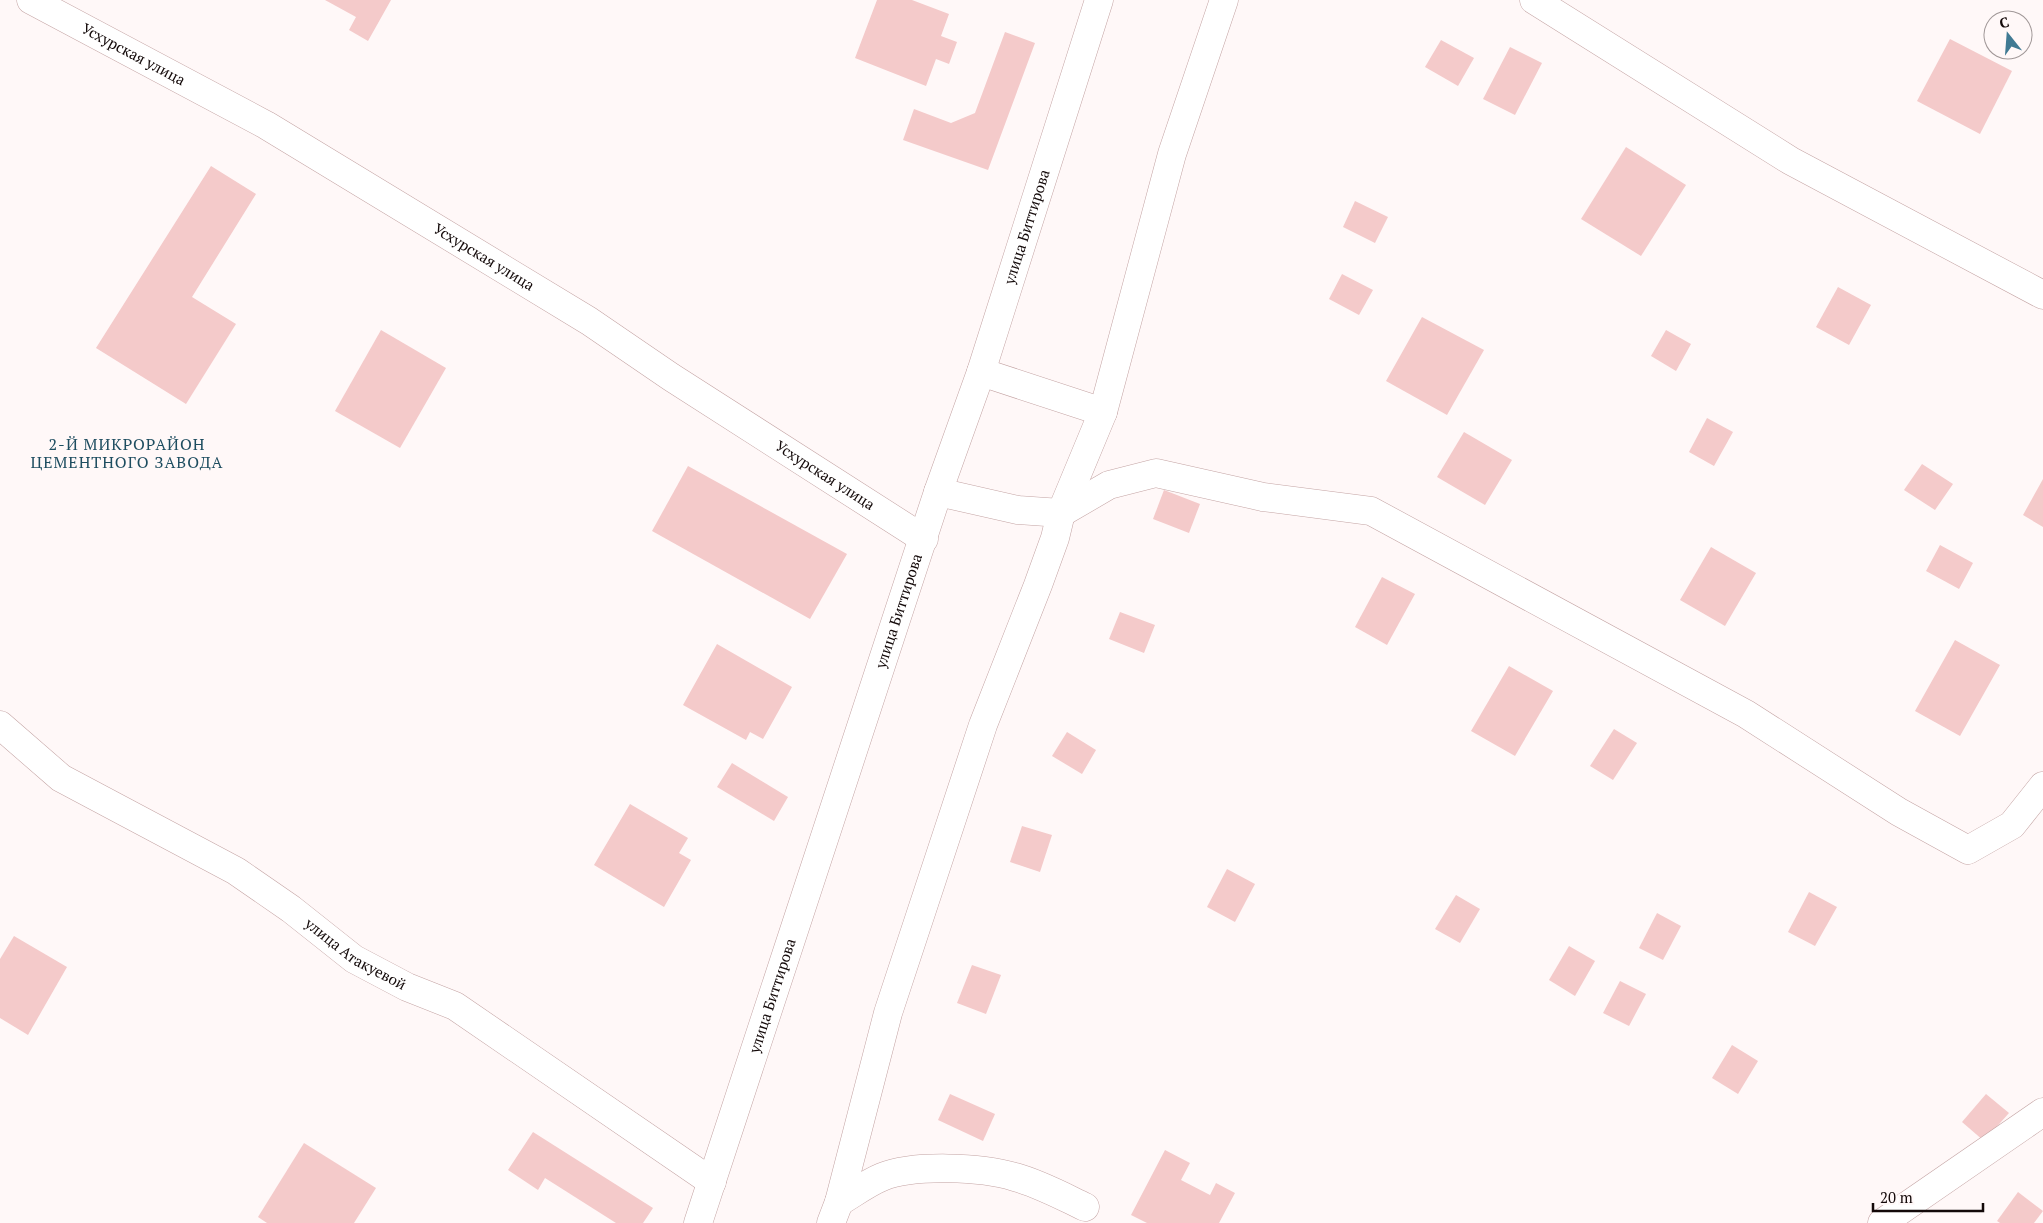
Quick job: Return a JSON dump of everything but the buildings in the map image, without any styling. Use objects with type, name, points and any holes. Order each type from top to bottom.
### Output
[{"type":"street","name":"Усхурская улица","points":[[31,0],[274,130],[589,321],[671,377],[924,539]]},
{"type":"street","name":"улица Биттирова","points":[[698,1223],[938,492],[981,372],[1099,0]]},
{"type":"street","points":[[835,1213],[888,1013],[983,725],[1045,567],[1061,513],[1103,412],[1172,154],[1224,0]]},
{"type":"street","points":[[1534,0],[1792,161],[2043,295]]},
{"type":"street","points":[[981,372],[1103,412]]},
{"type":"street","points":[[938,492],[1018,510],[1061,513],[1109,486],[1156,474],[1263,496],[1371,511],[1746,714],[1899,812],[1968,850],[2012,825],[2043,786]]},
{"type":"street","name":"улица Атакуевой","points":[[0,726],[61,778],[236,871],[290,909],[354,959],[406,987],[455,1006],[712,1182]]},
{"type":"street","points":[[1882,1223],[2043,1112]]},
{"type":"street","points":[[835,1213],[882,1177],[910,1170],[941,1168],[1012,1176],[1040,1185],[1085,1207]]},
{"type":"district","name":"2-Й МИКРОРАЙОН ЦЕМЕНТНОГО ЗАВОДА","points":[[127,453]]}]
